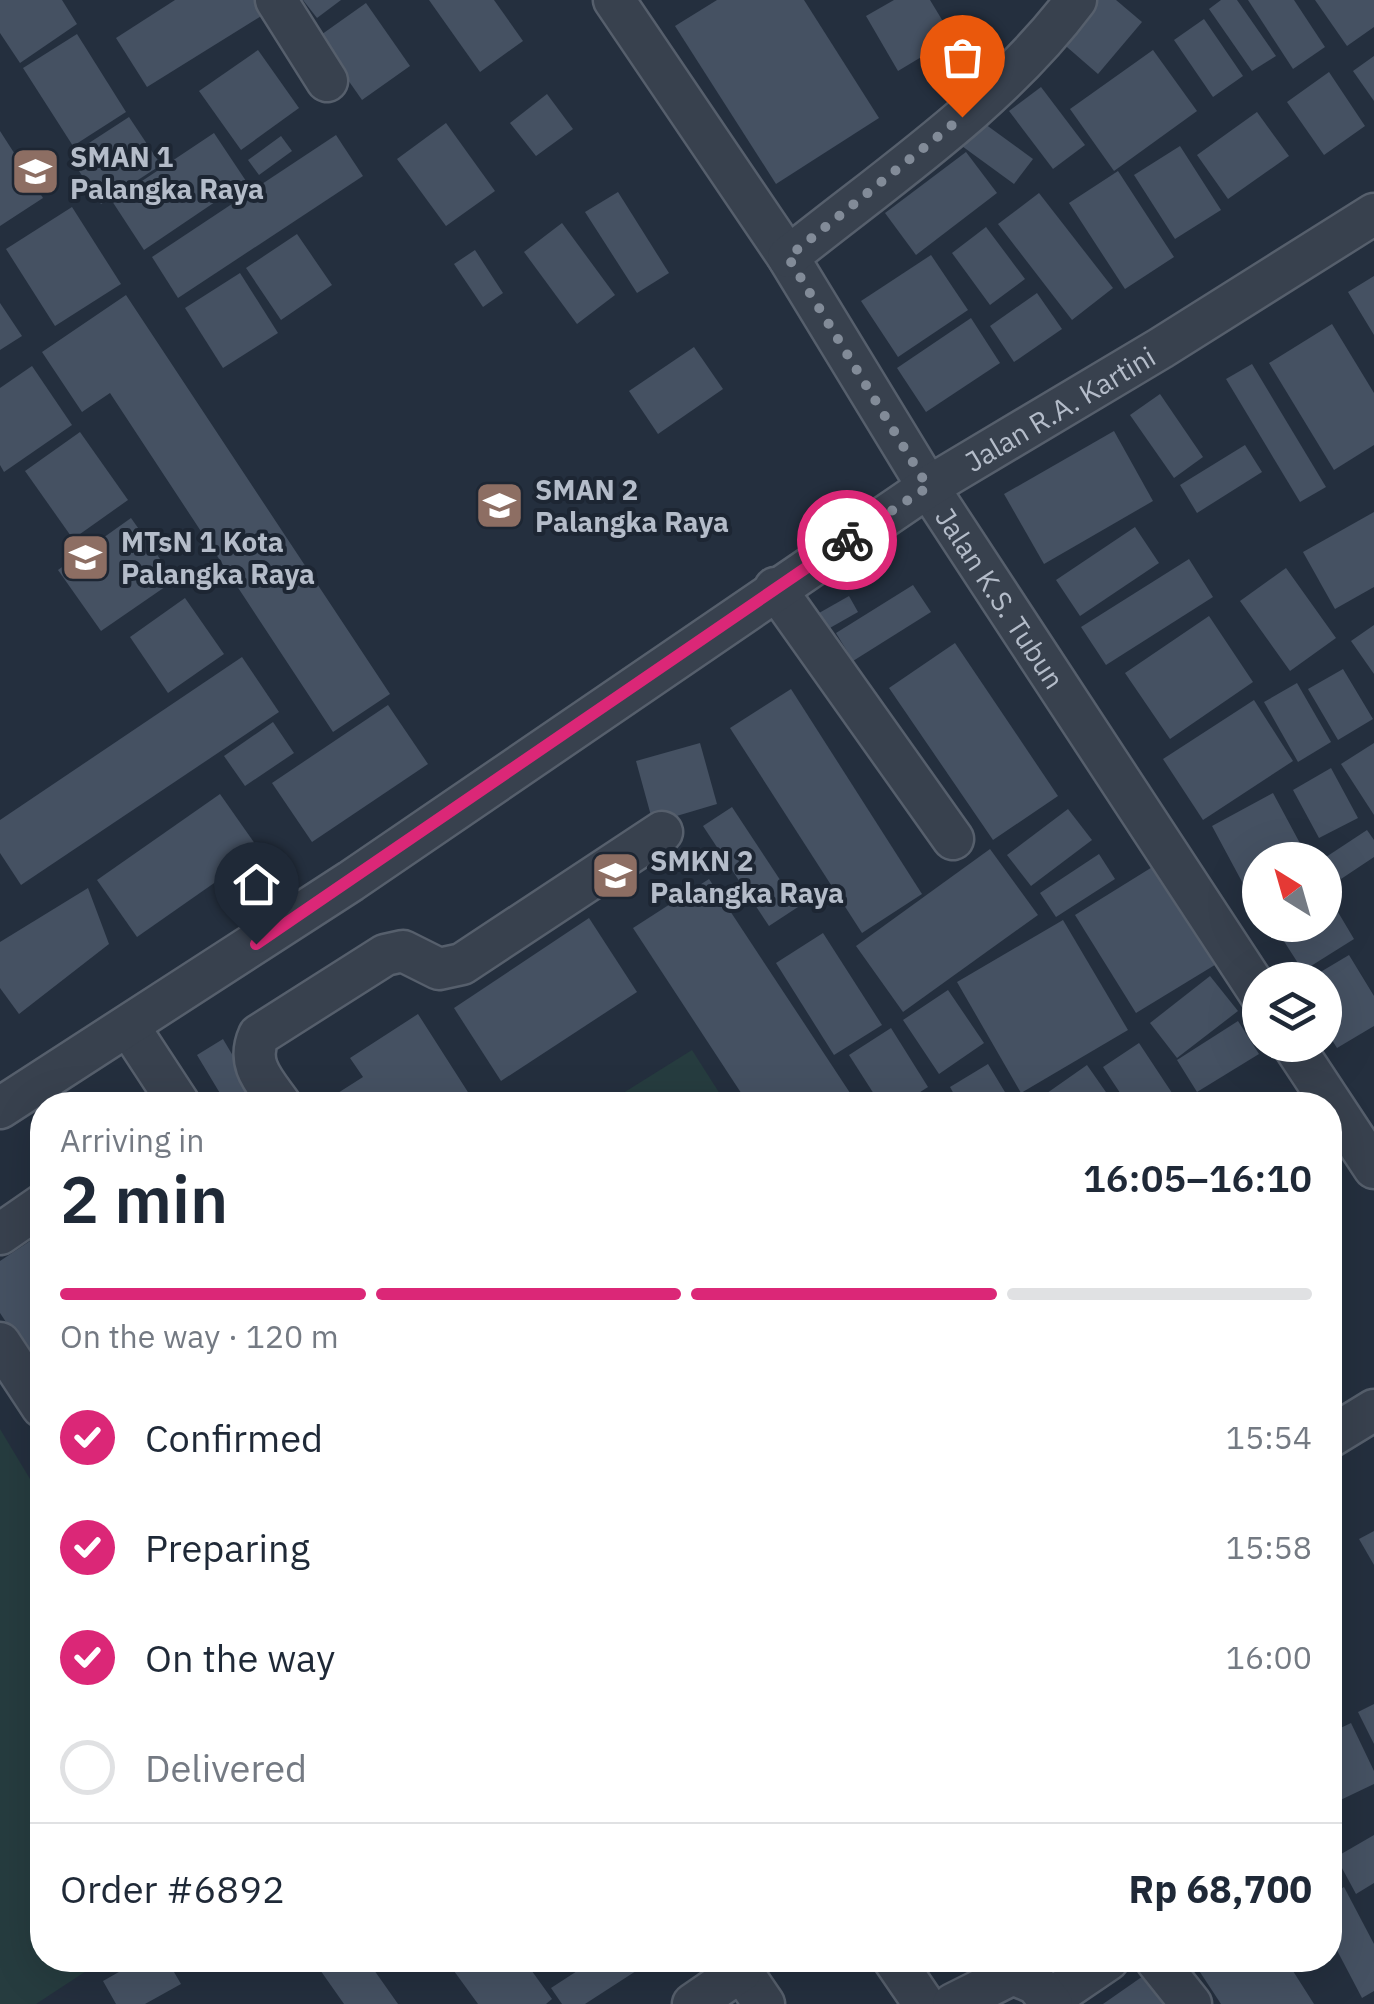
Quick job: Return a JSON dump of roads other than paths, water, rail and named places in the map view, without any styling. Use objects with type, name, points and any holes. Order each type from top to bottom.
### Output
[{"type":"street","points":[[276,0],[327,82]]},
{"type":"street","name":"Jalan K.S. Tubun","points":[[614,0],[788,257],[928,487],[1242,967]]},
{"type":"street","points":[[788,257],[962,117],[1050,34],[1076,0]]},
{"type":"street","name":"Jalan R.A. Kartini","points":[[0,1108],[351,881],[928,487],[1374,214]]},
{"type":"street","points":[[776,588],[952,839]]},
{"type":"street","points":[[271,1092],[255,1069],[253,1048],[259,1034],[385,956],[402,951],[439,969],[462,964],[662,832]]},
{"type":"street","points":[[130,1027],[172,1092]]},
{"type":"street","points":[[1304,1062],[1324,1092]]},
{"type":"street","points":[[1342,1119],[1374,1168]]},
{"type":"street","points":[[0,1234],[30,1213]]},
{"type":"street","points":[[0,1342],[30,1388]]},
{"type":"street","points":[[1342,1430],[1374,1410]]},
{"type":"street","points":[[694,2004],[730,1972]]},
{"type":"street","points":[[743,1972],[764,2004]]},
{"type":"street","points":[[902,1972],[924,2004]]},
{"type":"street","points":[[953,2004],[1013,1974],[1036,1984],[1051,2002],[1092,1972]]},
{"type":"street","points":[[1165,1972],[1190,2004]]},
{"type":"place","name":"SMAN 1 Palangka Raya","points":[[35,172]]},
{"type":"place","name":"SMAN 2 Palangka Raya","points":[[500,505]]},
{"type":"place","name":"MTsN 1 Kota Palangka Raya","points":[[86,557]]},
{"type":"place","name":"SMKN 2 Palangka Raya","points":[[615,876]]}]
